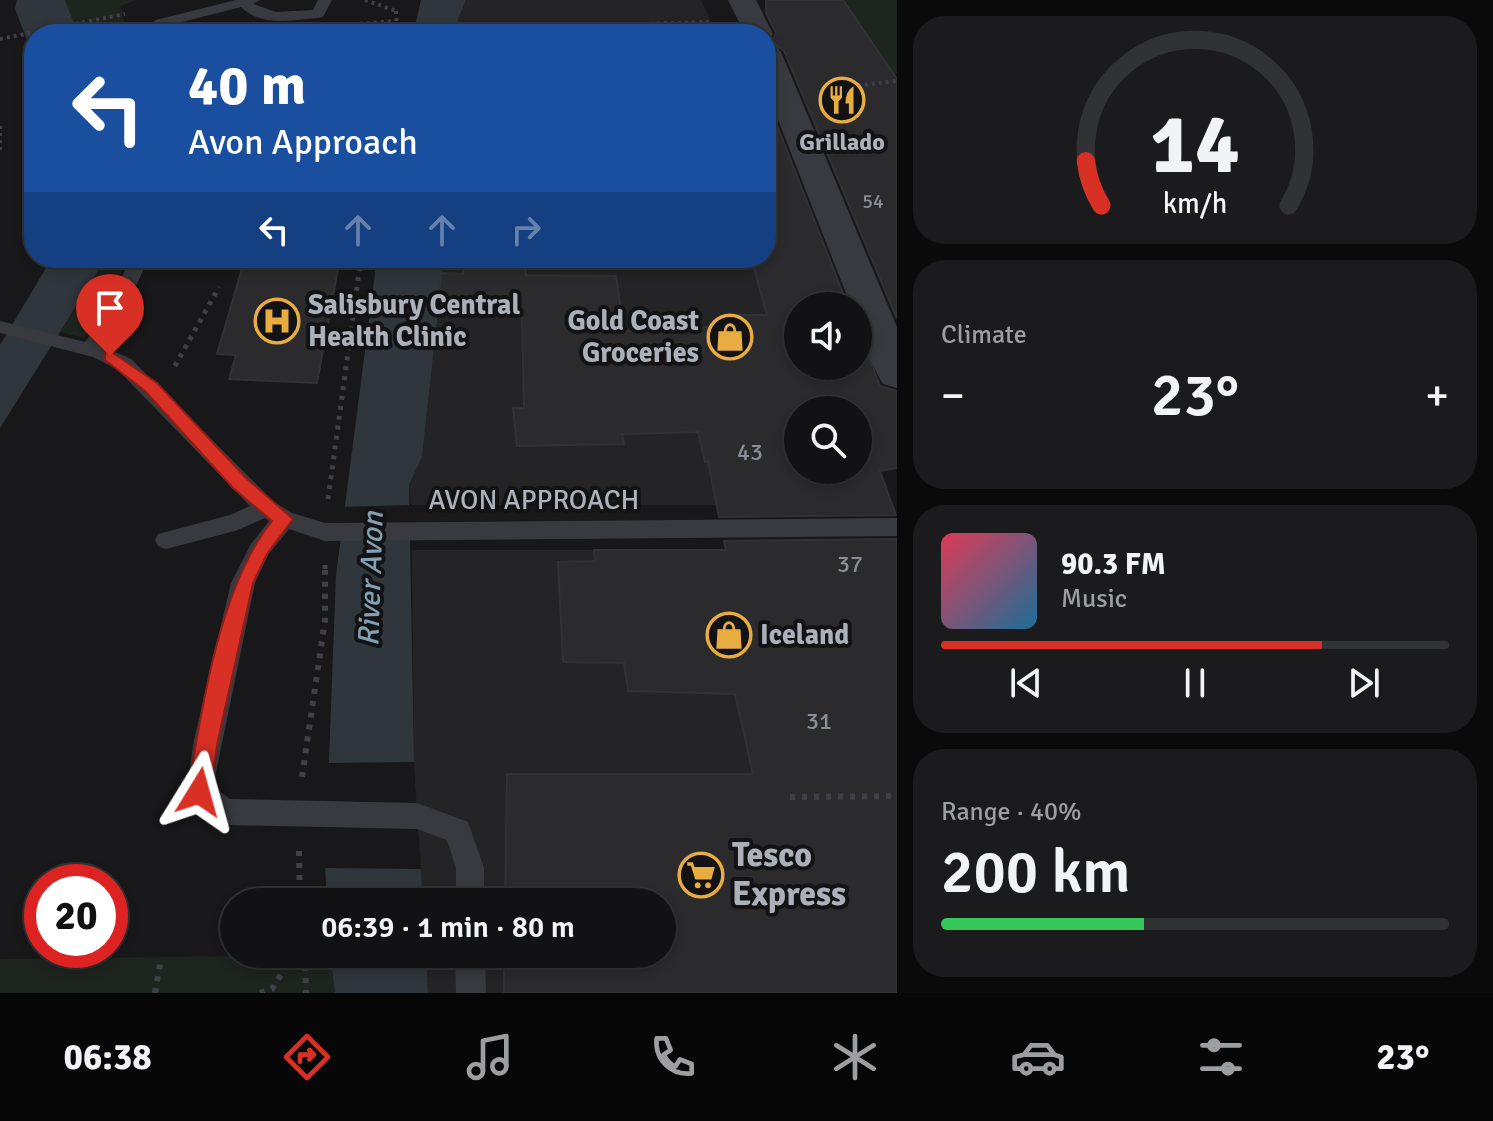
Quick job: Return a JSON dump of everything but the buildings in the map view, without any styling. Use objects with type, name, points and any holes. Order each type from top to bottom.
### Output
[{"type":"street","points":[[742,0],[754,24]]},
{"type":"street","points":[[776,76],[897,374]]},
{"type":"lane","points":[[160,24],[247,1],[259,15],[318,14],[325,0]]},
{"type":"lane","points":[[99,352],[94,340],[111,318],[135,268]]},
{"type":"lane","name":"AVON APPROACH","points":[[2,327],[99,352],[124,364],[151,387],[275,514],[329,532],[897,527]]},
{"type":"lane","points":[[166,540],[275,514]]},
{"type":"lane","points":[[275,514],[243,583],[207,740],[199,792],[225,812],[417,816],[458,831],[470,868],[470,888]]},
{"type":"lane","points":[[470,968],[471,993]]},
{"type":"path","points":[[365,0],[396,11],[395,24]]},
{"type":"path","points":[[74,24],[123,14]]},
{"type":"path","points":[[642,24],[711,22]]},
{"type":"path","points":[[0,39],[24,34]]},
{"type":"path","points":[[783,93],[897,81]]},
{"type":"path","points":[[0,126],[0,154]]},
{"type":"path","points":[[301,888],[306,814],[304,750],[325,620],[329,532],[360,268]]},
{"type":"path","points":[[180,361],[219,287]]},
{"type":"path","points":[[790,797],[897,796]]},
{"type":"path","points":[[155,993],[161,958]]},
{"type":"path","points":[[260,993],[272,989],[285,968]]},
{"type":"path","points":[[305,968],[306,993]]},
{"type":"shaded area","points":[[65,0],[136,0],[120,6],[124,24],[74,24]]},
{"type":"shaded area","points":[[466,0],[701,0],[712,24],[458,24]]},
{"type":"shaded area","points":[[843,0],[897,0],[897,74],[894,75]]},
{"type":"shaded area","points":[[100,268],[123,268],[101,315],[84,338],[60,332]]},
{"type":"shaded area","points":[[443,268],[773,268],[789,292],[784,292],[784,380],[798,380],[798,396],[784,396],[784,484],[872,484],[872,450],[892,505],[411,505],[409,485],[422,457]]},
{"type":"shaded area","points":[[412,550],[737,550],[897,993],[428,993],[427,968],[676,968],[676,888],[422,888],[414,762]]},
{"type":"shaded area","points":[[220,956],[220,968],[332,968],[335,993],[0,993],[0,959],[24,959],[24,968],[128,968],[128,957]]},
{"type":"water","points":[[17,0],[65,0],[74,24],[24,24],[24,32],[15,9]]},
{"type":"water","points":[[421,0],[466,0],[458,24],[415,24]]},
{"type":"water","points":[[46,268],[100,268],[0,428],[0,345]]},
{"type":"water","name":"River Avon","points":[[376,268],[443,268],[422,457],[409,485],[414,762],[422,888],[326,888],[336,575]]},
{"type":"water","points":[[332,968],[427,968],[428,993],[335,993]]},
{"type":"pier","points":[[411,505],[412,531],[336,539],[340,507]]},
{"type":"pier","points":[[414,762],[421,869],[321,868],[326,763]]},
{"type":"place","name":"Grillado","points":[[842,100]]},
{"type":"place","name":"Salisbury Central Health Clinic","points":[[277,321]]},
{"type":"place","name":"Gold Coast Groceries","points":[[730,337]]},
{"type":"place","name":"Iceland","points":[[729,635]]},
{"type":"place","name":"Tesco Express","points":[[701,875]]},
{"type":"route","points":[[110,356],[151,387],[240,483],[266,508],[284,519],[259,550],[243,583],[207,740],[199,792]]}]
